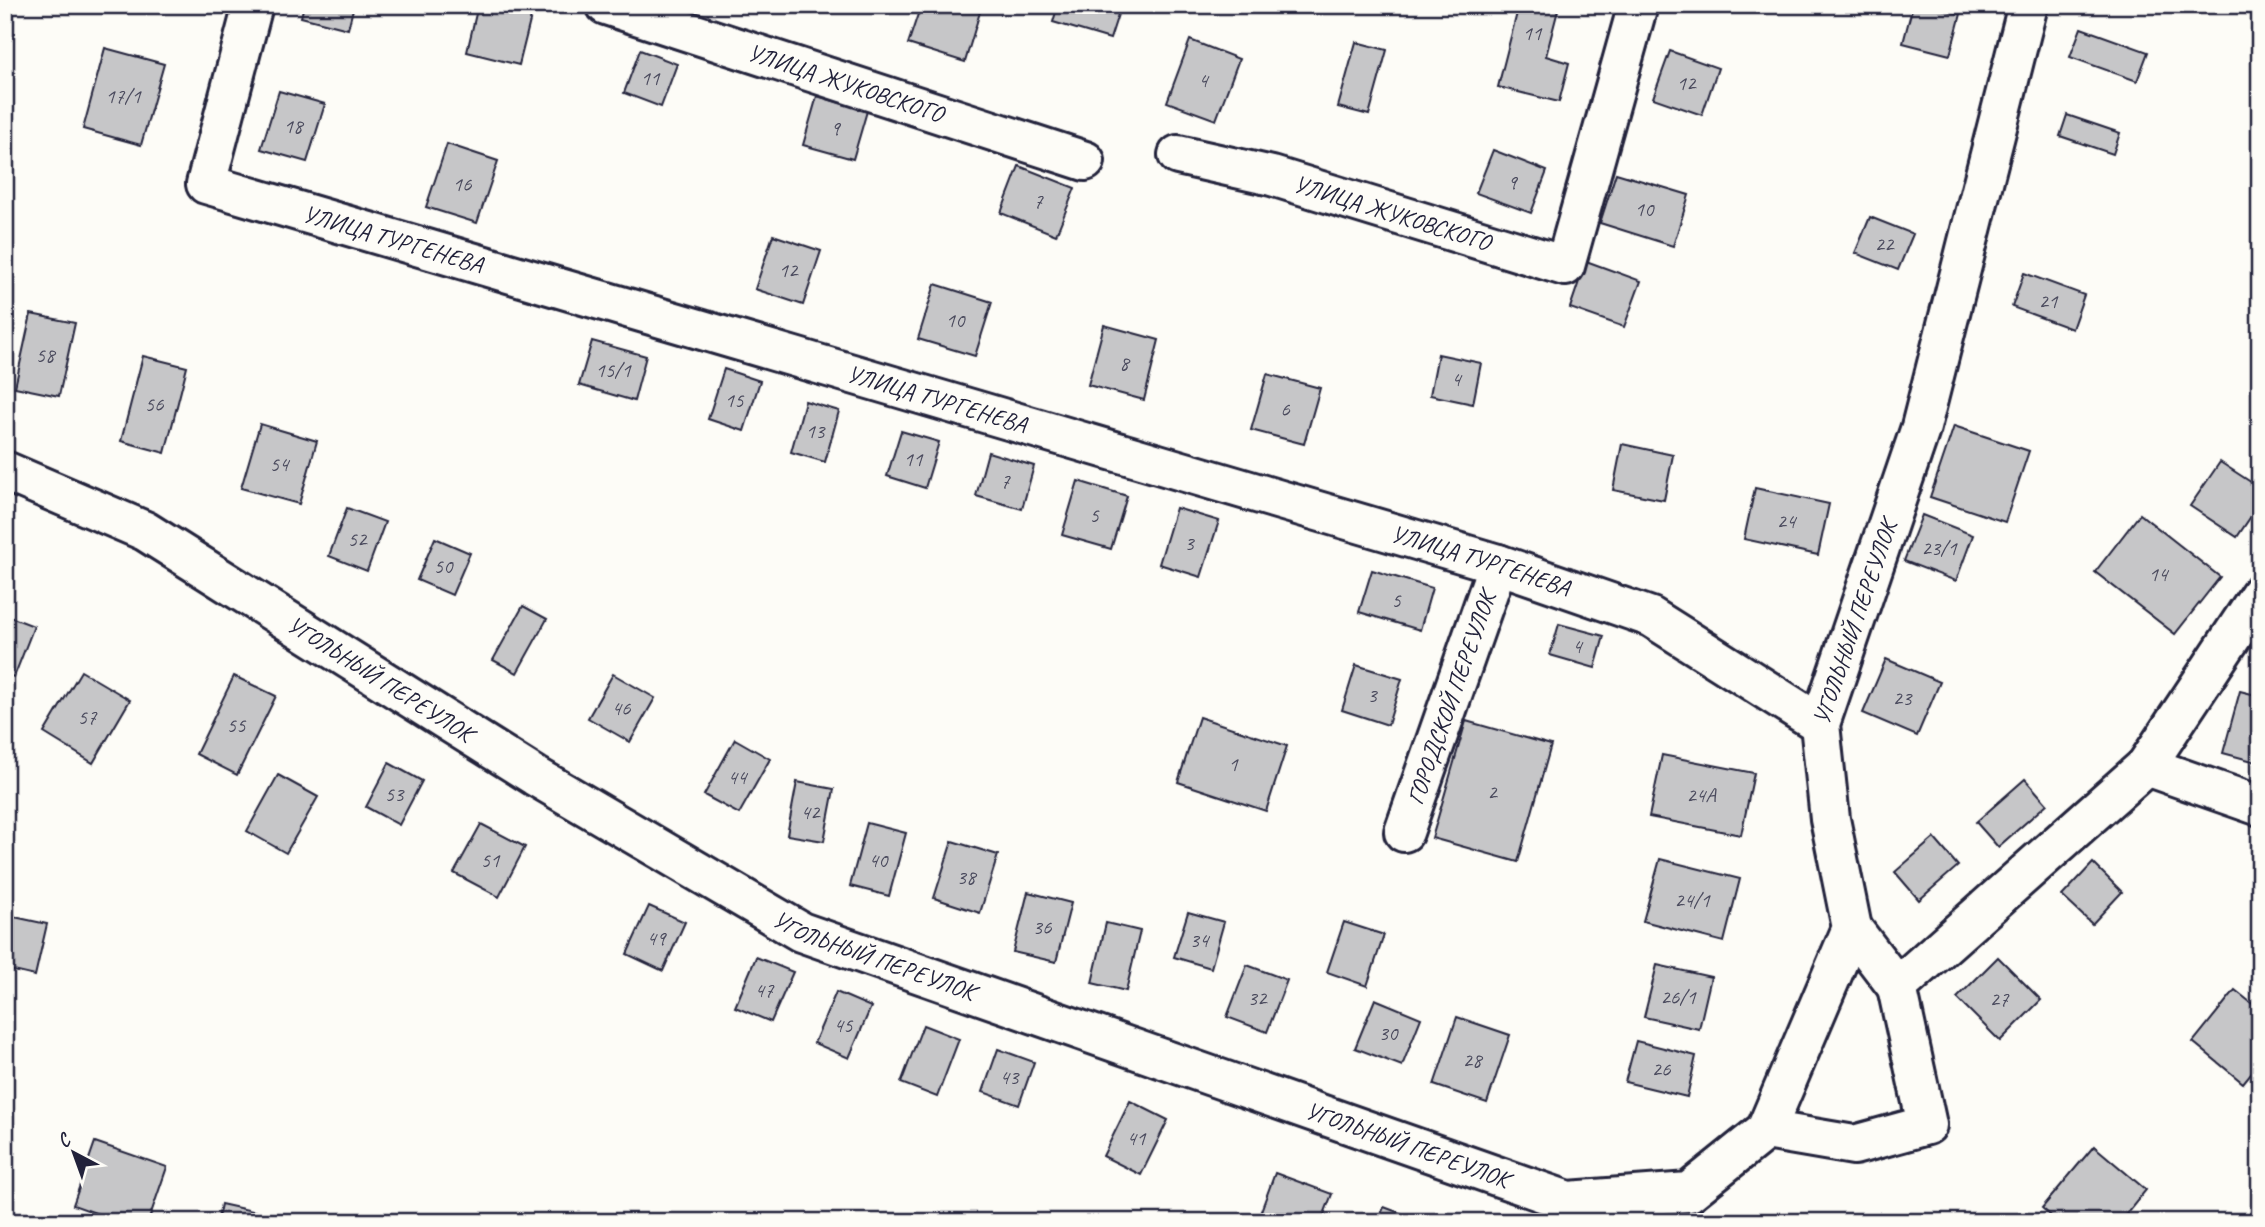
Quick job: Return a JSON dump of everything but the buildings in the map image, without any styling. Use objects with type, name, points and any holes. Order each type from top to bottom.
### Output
[{"type":"street","name":"УЛИЦА ТУРГЕНЕВА","points":[[253,5],[206,184],[1498,564],[1651,617],[1820,724]]},
{"type":"street","name":"УЛИЦА ЖУКОВСКОГО","points":[[606,5],[1085,161]]},
{"type":"street","name":"УЛИЦА ЖУКОВСКОГО","points":[[1178,155],[1272,176],[1565,266],[1638,5]]},
{"type":"street","name":"УГОЛЬНЫЙ ПЕРЕУЛОК","points":[[5,471],[145,531],[535,776],[801,932],[1568,1201],[1689,1192],[1766,1130],[1852,928],[1830,819],[1820,724],[1922,427],[2028,5]]},
{"type":"street","name":"ГОРОДСКОЙ ПЕРЕУЛОК","points":[[1404,832],[1498,564]]},
{"type":"street","points":[[1897,987],[2146,766],[2260,594]]},
{"type":"street","points":[[2146,766],[2260,806]]},
{"type":"street","points":[[1766,1130],[1854,1145],[1927,1125],[1897,987],[1852,928]]}]
